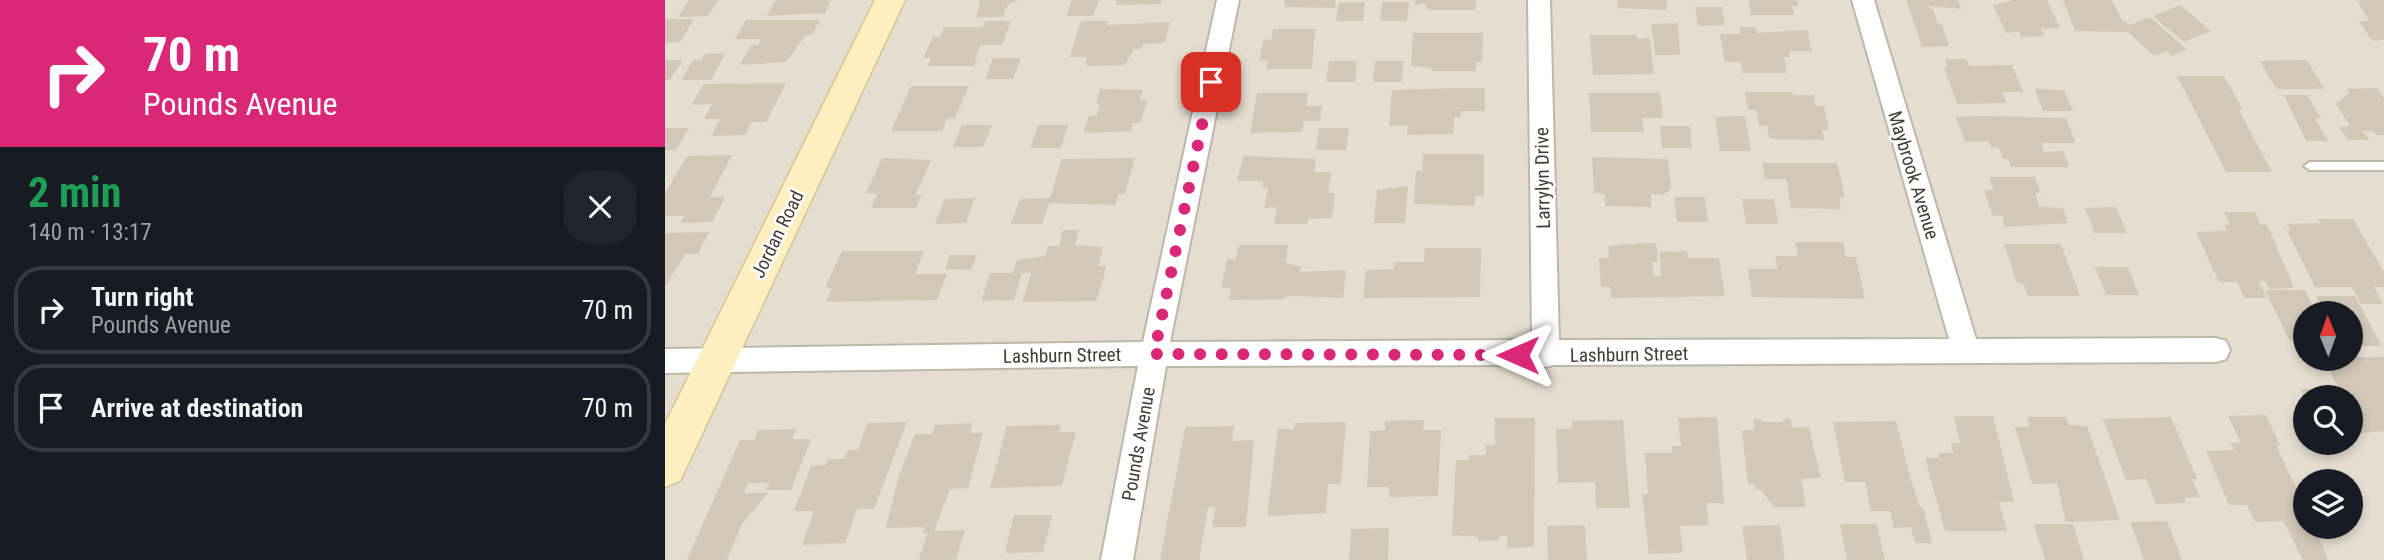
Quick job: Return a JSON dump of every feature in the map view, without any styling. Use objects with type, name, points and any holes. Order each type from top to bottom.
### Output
[{"type":"street","name":"Jordan Road","points":[[665,467],[890,0]]},
{"type":"street","name":"Pounds Avenue","points":[[1117,560],[1154,354],[1228,0]]},
{"type":"street","name":"Larrylyn Drive","points":[[1539,0],[1546,355]]},
{"type":"street","name":"Maybrook Avenue","points":[[1863,0],[1966,350]]},
{"type":"street","name":"Lashburn Street","points":[[665,360],[1154,354],[1546,355],[2215,350]]},
{"type":"lane","points":[[2310,166],[2384,166]]},
{"type":"shaded area","points":[[665,0],[2384,0],[2384,560],[665,560]]},
{"type":"building","points":[[689,0],[718,0],[708,16],[678,17]]},
{"type":"building","points":[[776,0],[831,0],[825,13],[766,16]]},
{"type":"building","points":[[980,0],[1019,0],[1008,4],[1003,17],[976,17]]},
{"type":"building","points":[[1072,0],[1099,0],[1093,16],[1066,16]]},
{"type":"building","points":[[1117,0],[1162,0],[1161,4],[1116,5]]},
{"type":"building","points":[[1285,0],[1336,0],[1335,8],[1284,7]]},
{"type":"building","points":[[1415,0],[1476,0],[1475,10],[1432,10],[1426,9],[1426,4],[1414,5]]},
{"type":"building","points":[[1617,0],[1666,0],[1667,10],[1618,8]]},
{"type":"building","points":[[1749,0],[1797,0],[1798,6],[1792,6],[1794,15],[1751,15]]},
{"type":"building","points":[[1906,0],[1957,0],[1962,9],[1928,6],[1933,10],[1938,24],[1942,24],[1949,46],[1922,47]]},
{"type":"building","points":[[2013,0],[2047,0],[2060,28],[2041,29],[2044,36],[2021,37],[2019,32],[2006,33],[1993,5]]},
{"type":"building","points":[[2063,0],[2112,0],[2122,20],[2130,25],[2150,17],[2187,50],[2172,56],[2167,51],[2154,56],[2128,32],[2075,31]]},
{"type":"building","points":[[2384,0],[2384,40],[2372,41],[2359,21],[2369,21],[2357,1]]},
{"type":"building","points":[[1365,2],[1363,21],[1336,21],[1338,3]]},
{"type":"building","points":[[1382,2],[1409,2],[1407,21],[1380,21]]},
{"type":"building","points":[[2180,5],[2211,31],[2184,42],[2153,16]]},
{"type":"building","points":[[1695,7],[1722,7],[1725,25],[1698,26]]},
{"type":"building","points":[[665,19],[694,19],[680,42],[665,43]]},
{"type":"building","points":[[746,20],[820,20],[812,35],[806,35],[786,62],[740,65],[751,45],[758,45],[761,39],[735,39]]},
{"type":"building","points":[[985,21],[1011,21],[1002,45],[980,45],[974,66],[928,66],[931,58],[923,58],[933,37],[940,37],[944,27],[983,27]]},
{"type":"building","points":[[1081,21],[1107,21],[1106,25],[1170,22],[1165,43],[1143,44],[1141,49],[1134,49],[1125,65],[1090,66],[1085,65],[1087,57],[1070,57]]},
{"type":"building","points":[[1678,23],[1680,55],[1655,55],[1651,24]]},
{"type":"building","points":[[1739,27],[1756,27],[1757,33],[1807,30],[1812,51],[1789,51],[1790,57],[1784,57],[1787,73],[1743,73],[1741,62],[1725,62],[1720,34],[1740,34]]},
{"type":"building","points":[[1273,29],[1315,29],[1312,69],[1266,69],[1268,60],[1259,61],[1264,39],[1271,40]]},
{"type":"building","points":[[1413,33],[1483,33],[1482,62],[1476,62],[1476,71],[1431,71],[1431,68],[1411,66]]},
{"type":"building","points":[[1590,35],[1637,35],[1638,39],[1650,38],[1654,74],[1593,75]]},
{"type":"building","points":[[725,53],[711,80],[681,80],[693,60],[701,60],[705,54]]},
{"type":"building","points":[[993,58],[1021,58],[1013,79],[985,79]]},
{"type":"building","points":[[1945,59],[1967,59],[1969,66],[2012,65],[2023,92],[2002,92],[2007,103],[1957,104],[1944,68],[1947,66]]},
{"type":"building","points":[[665,60],[683,60],[670,80],[665,80]]},
{"type":"building","points":[[2307,60],[2324,89],[2276,89],[2260,61]]},
{"type":"building","points":[[1329,61],[1357,61],[1355,82],[1326,82]]},
{"type":"building","points":[[1375,61],[1403,61],[1402,82],[1373,82]]},
{"type":"building","points":[[2177,76],[2224,76],[2272,172],[2226,172]]},
{"type":"building","points":[[786,83],[766,122],[752,122],[745,135],[711,136],[720,119],[704,119],[712,104],[692,105],[703,84]]},
{"type":"building","points":[[911,86],[969,86],[955,118],[947,119],[942,131],[891,131]]},
{"type":"building","points":[[1485,88],[1485,111],[1461,111],[1461,117],[1454,117],[1453,134],[1407,135],[1408,125],[1389,126],[1392,90]]},
{"type":"building","points":[[2377,88],[2384,99],[2384,135],[2376,135],[2374,131],[2359,131],[2364,132],[2369,140],[2348,140],[2339,127],[2350,126],[2336,104],[2349,93],[2346,89]]},
{"type":"building","points":[[1100,89],[1143,90],[1140,100],[1147,100],[1141,123],[1133,123],[1131,131],[1084,133],[1089,116],[1097,115],[1100,104],[1096,104]]},
{"type":"building","points":[[2035,89],[2064,90],[2073,111],[2043,111]]},
{"type":"building","points":[[1745,92],[1814,95],[1816,106],[1824,106],[1829,130],[1822,130],[1824,140],[1769,137],[1767,126],[1759,125],[1756,110],[1748,110]]},
{"type":"building","points":[[1257,93],[1308,93],[1306,106],[1322,106],[1320,121],[1304,121],[1302,132],[1250,133]]},
{"type":"building","points":[[1589,93],[1660,93],[1663,118],[1642,118],[1644,132],[1591,132]]},
{"type":"building","points":[[2284,95],[2307,95],[2321,119],[2315,119],[2328,141],[2306,141]]},
{"type":"building","points":[[1745,116],[1751,151],[1720,151],[1715,117]]},
{"type":"building","points":[[1956,117],[2066,118],[2076,143],[2041,143],[2044,152],[2063,151],[2069,167],[2011,167],[2008,159],[2003,159],[1998,147],[1991,148],[1989,141],[1965,142]]},
{"type":"building","points":[[962,125],[992,125],[983,147],[953,147]]},
{"type":"building","points":[[1038,125],[1068,125],[1061,148],[1030,148]]},
{"type":"building","points":[[1660,126],[1690,126],[1692,148],[1662,148]]},
{"type":"building","points":[[665,128],[689,128],[676,150],[665,151]]},
{"type":"building","points":[[1319,128],[1349,128],[1346,150],[1316,150]]},
{"type":"building","points":[[1423,154],[1484,154],[1484,196],[1475,196],[1475,206],[1414,204],[1416,171],[1422,171]]},
{"type":"building","points":[[732,155],[710,197],[725,197],[712,222],[680,223],[684,216],[665,216],[665,193],[687,156]]},
{"type":"building","points":[[1243,156],[1316,159],[1314,172],[1331,172],[1328,193],[1335,193],[1332,218],[1308,219],[1307,224],[1274,224],[1277,207],[1264,208],[1268,188],[1262,188],[1263,181],[1237,181]]},
{"type":"building","points":[[1592,157],[1668,159],[1671,188],[1664,195],[1651,194],[1651,207],[1605,206],[1605,194],[1594,193]]},
{"type":"building","points":[[882,158],[931,160],[916,195],[921,195],[916,208],[871,208],[877,194],[866,193]]},
{"type":"building","points":[[1135,158],[1125,194],[1119,194],[1116,205],[1049,203],[1042,224],[1011,224],[1020,199],[1050,198],[1062,159]]},
{"type":"building","points":[[1762,163],[1837,163],[1845,197],[1839,197],[1841,209],[1791,208],[1786,179],[1765,179]]},
{"type":"building","points":[[1989,177],[2035,177],[2041,193],[2035,193],[2040,207],[2063,208],[2068,223],[2005,227],[2002,216],[1993,216],[1984,190],[1993,190]]},
{"type":"building","points":[[1408,186],[1405,223],[1374,223],[1377,190]]},
{"type":"building","points":[[1674,197],[1705,197],[1708,222],[1677,222]]},
{"type":"building","points":[[975,198],[966,223],[935,224],[945,199]]},
{"type":"building","points":[[1742,199],[1774,199],[1778,224],[1746,224]]},
{"type":"building","points":[[2116,207],[2127,233],[2095,233],[2085,208]]},
{"type":"building","points":[[2224,212],[2255,212],[2261,225],[2266,224],[2271,233],[2294,288],[2269,289],[2265,281],[2259,282],[2267,298],[2244,298],[2237,282],[2219,282],[2196,232],[2227,231],[2224,225],[2230,225]]},
{"type":"building","points":[[2318,219],[2353,219],[2384,272],[2384,287],[2374,287],[2383,304],[2363,304],[2352,287],[2315,287],[2287,231],[2291,231],[2287,224],[2321,223]]},
{"type":"building","points":[[1063,230],[1079,230],[1075,245],[1103,247],[1098,266],[1105,266],[1105,274],[1096,301],[1022,302],[1031,273],[1022,273],[1014,300],[981,301],[990,273],[1013,273],[1017,260],[1045,256],[1048,246],[1059,246]]},
{"type":"building","points":[[709,232],[698,254],[685,254],[665,287],[665,233]]},
{"type":"building","points":[[1795,242],[1843,242],[1846,257],[1856,257],[1865,299],[1752,297],[1748,269],[1778,269],[1775,256],[1798,256]]},
{"type":"building","points":[[1656,243],[1658,262],[1652,262],[1654,276],[1661,276],[1660,252],[1687,251],[1688,258],[1719,258],[1725,296],[1611,298],[1610,287],[1601,287],[1599,258],[1609,258],[1608,246]]},
{"type":"building","points":[[2004,244],[2061,244],[2080,296],[2028,296],[2023,283],[2017,283]]},
{"type":"building","points":[[1239,245],[1288,245],[1286,263],[1301,267],[1300,272],[1346,270],[1343,298],[1296,296],[1284,299],[1229,300],[1231,288],[1221,288],[1227,259],[1236,259]]},
{"type":"building","points":[[1425,248],[1481,248],[1480,297],[1363,298],[1366,270],[1394,269],[1394,262],[1424,262]]},
{"type":"building","points":[[842,251],[924,251],[915,274],[947,274],[937,300],[826,302],[832,288],[825,288]]},
{"type":"building","points":[[950,255],[977,255],[971,270],[945,269]]},
{"type":"building","points":[[2095,267],[2128,267],[2139,295],[2106,295]]},
{"type":"building","points":[[2265,290],[2305,290],[2310,301],[2293,301],[2293,340],[2289,340]]},
{"type":"building","points":[[2316,296],[2355,296],[2358,301],[2318,301]]},
{"type":"building","points":[[2363,311],[2382,346],[2363,346]]},
{"type":"building","points":[[2363,357],[2384,357],[2384,431],[2363,433],[2363,385],[2337,385],[2329,371],[2363,371]]},
{"type":"building","points":[[2266,415],[2280,445],[2276,445],[2293,481],[2293,539],[2320,539],[2328,560],[2303,560],[2283,521],[2255,522],[2247,505],[2229,505],[2206,451],[2234,450],[2231,443],[2241,443],[2228,416]]},
{"type":"building","points":[[1954,416],[1993,416],[2014,502],[1999,502],[2007,531],[1945,531],[1925,458],[1939,458],[1938,453],[1953,453],[1951,443],[1960,443]]},
{"type":"building","points":[[1717,417],[1724,503],[1706,503],[1709,525],[1680,526],[1683,553],[1649,554],[1642,494],[1648,494],[1645,453],[1672,453],[1672,446],[1681,446],[1678,418]]},
{"type":"building","points":[[2027,417],[2066,417],[2069,425],[2087,426],[2120,520],[2066,522],[2057,483],[2032,484],[2015,427],[2030,427]]},
{"type":"building","points":[[2171,417],[2197,479],[2192,479],[2200,497],[2184,498],[2186,503],[2156,504],[2146,479],[2126,480],[2103,419]]},
{"type":"building","points":[[1495,418],[1535,418],[1534,547],[1507,548],[1507,536],[1499,536],[1499,540],[1478,541],[1478,537],[1452,535],[1456,460],[1469,460],[1469,455],[1486,455],[1486,445],[1495,445]]},
{"type":"building","points":[[1790,418],[1792,428],[1809,427],[1821,478],[1801,479],[1806,507],[1774,507],[1760,489],[1755,490],[1754,484],[1748,484],[1742,431],[1755,429],[1753,419],[1761,419],[1761,422],[1784,422],[1783,419]]},
{"type":"building","points":[[1424,420],[1423,430],[1441,430],[1438,496],[1389,497],[1389,487],[1367,487],[1370,431],[1385,430],[1385,421]]},
{"type":"building","points":[[1623,420],[1630,508],[1596,508],[1595,482],[1558,483],[1556,429],[1572,429],[1572,421]]},
{"type":"building","points":[[1896,421],[1910,477],[1920,507],[1923,507],[1932,543],[1915,543],[1911,527],[1894,528],[1890,511],[1871,511],[1865,482],[1845,482],[1833,422]]},
{"type":"building","points":[[907,422],[874,509],[857,509],[845,543],[802,545],[814,511],[794,511],[811,466],[826,465],[828,459],[844,459],[848,450],[858,450],[867,423]]},
{"type":"building","points":[[1346,422],[1341,484],[1328,484],[1326,513],[1267,516],[1278,429],[1294,429],[1295,423]]},
{"type":"building","points":[[973,423],[970,433],[983,433],[968,488],[950,489],[934,531],[965,530],[956,560],[919,560],[927,533],[922,533],[925,527],[886,528],[899,475],[915,434],[932,434],[935,425]]},
{"type":"building","points":[[1061,425],[1059,432],[1076,432],[1062,486],[990,488],[1007,426]]},
{"type":"building","points":[[1234,426],[1232,441],[1254,440],[1246,527],[1212,527],[1215,507],[1208,507],[1199,560],[1160,560],[1185,427]]},
{"type":"building","points":[[796,429],[792,439],[811,439],[791,490],[766,490],[769,483],[748,483],[744,493],[768,493],[742,524],[727,560],[687,560],[740,440],[754,440],[758,430]]},
{"type":"building","points":[[1014,515],[1052,515],[1043,552],[1005,553]]},
{"type":"building","points":[[2167,521],[2182,560],[2144,560],[2130,522]]},
{"type":"building","points":[[1840,524],[1877,524],[1885,560],[1847,560]]},
{"type":"building","points":[[2034,524],[2073,524],[2084,560],[2045,560]]},
{"type":"building","points":[[1585,525],[1587,560],[1548,560],[1547,526]]},
{"type":"building","points":[[1780,525],[1785,560],[1747,560],[1742,526]]},
{"type":"building","points":[[1389,528],[1388,560],[1349,560],[1351,529]]},
{"type":"route","points":[[1211,82],[1154,354],[1518,355]]}]
